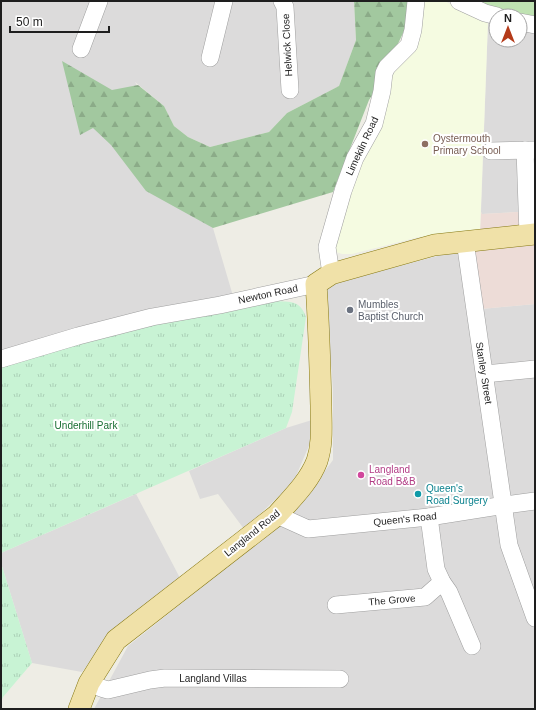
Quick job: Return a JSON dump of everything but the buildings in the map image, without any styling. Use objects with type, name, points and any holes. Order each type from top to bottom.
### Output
[{"type":"main road","name":"Newton Road","points":[[324,279],[434,245],[532,235]]},
{"type":"main road","name":"Langland Road","points":[[80,709],[89,683],[116,640],[276,515],[298,491],[316,462],[322,438],[320,358],[324,279]]},
{"type":"street","points":[[81,49],[99,1]]},
{"type":"street","points":[[210,58],[224,1]]},
{"type":"street","name":"Helwick Close","points":[[282,1],[286,7],[290,90]]},
{"type":"street","name":"Limekiln Road","points":[[324,279],[327,247],[343,191],[355,158],[374,124],[380,102],[384,73],[387,67],[409,45],[413,30],[416,1]]},
{"type":"street","points":[[459,1],[488,14]]},
{"type":"street","points":[[491,151],[530,150],[532,235]]},
{"type":"street","name":"Stanley Street","points":[[465,241],[510,545],[535,618]]},
{"type":"street","name":"Newton Road","points":[[1,359],[78,336],[152,317],[220,305],[324,279]]},
{"type":"street","points":[[485,374],[535,369]]},
{"type":"street","name":"Queen's Road","points":[[276,515],[308,529],[429,517],[535,501]]},
{"type":"street","points":[[429,517],[436,569],[449,592],[472,646]]},
{"type":"street","name":"The Grove","points":[[336,604],[425,597],[442,582]]},
{"type":"street","name":"Langland Villas","points":[[89,683],[108,690],[165,678],[340,679]]},
{"type":"shaded area","points":[[1,1],[354,1],[356,40],[339,86],[287,113],[269,132],[210,147],[188,137],[174,126],[164,106],[135,82],[213,228],[233,296],[1,357]]},
{"type":"shaded area","name":"Oystermouth Primary School","points":[[419,1],[445,1],[464,12],[488,21],[480,231],[419,237],[352,254],[342,254],[336,252],[334,239],[391,69]]},
{"type":"shaded area","points":[[488,21],[488,48],[528,48],[528,26],[535,27],[535,211],[482,214]]},
{"type":"shaded area","points":[[535,211],[535,304],[481,309],[473,250],[480,231],[481,212],[482,214]]},
{"type":"shaded area","points":[[479,245],[481,309],[535,304],[535,709],[94,709],[128,646],[187,599],[305,498],[333,460],[333,390],[325,288],[328,285]]},
{"type":"shaded area","points":[[312,420],[311,441],[293,483],[244,529],[218,494],[200,499],[189,471],[286,428]]},
{"type":"shaded area","points":[[136,494],[180,578],[118,625],[82,672],[32,663],[1,563],[1,553]]},
{"type":"green space","points":[[354,1],[411,1],[404,31],[377,88],[369,100],[333,192],[213,228],[146,191],[111,145],[93,128],[80,135],[62,61],[112,90],[138,85],[164,106],[174,126],[188,137],[210,147],[269,132],[287,113],[339,86],[356,40]]},
{"type":"green space","points":[[475,1],[535,1],[535,21],[528,19],[528,8],[491,8]]},
{"type":"green space","name":"Underhill Park","points":[[275,301],[290,302],[298,305],[304,311],[306,317],[292,412],[286,428],[1,553],[1,363],[135,327]]},
{"type":"green space","points":[[1,563],[32,663],[3,697],[1,702]]},
{"type":"place","name":"Oystermouth Primary School","points":[[425,144]]},
{"type":"place","name":"Mumbles Baptist Church","points":[[350,310]]},
{"type":"place","name":"Langland Road B&B","points":[[361,475]]},
{"type":"place","name":"Queen's Road Surgery","points":[[418,494]]}]
